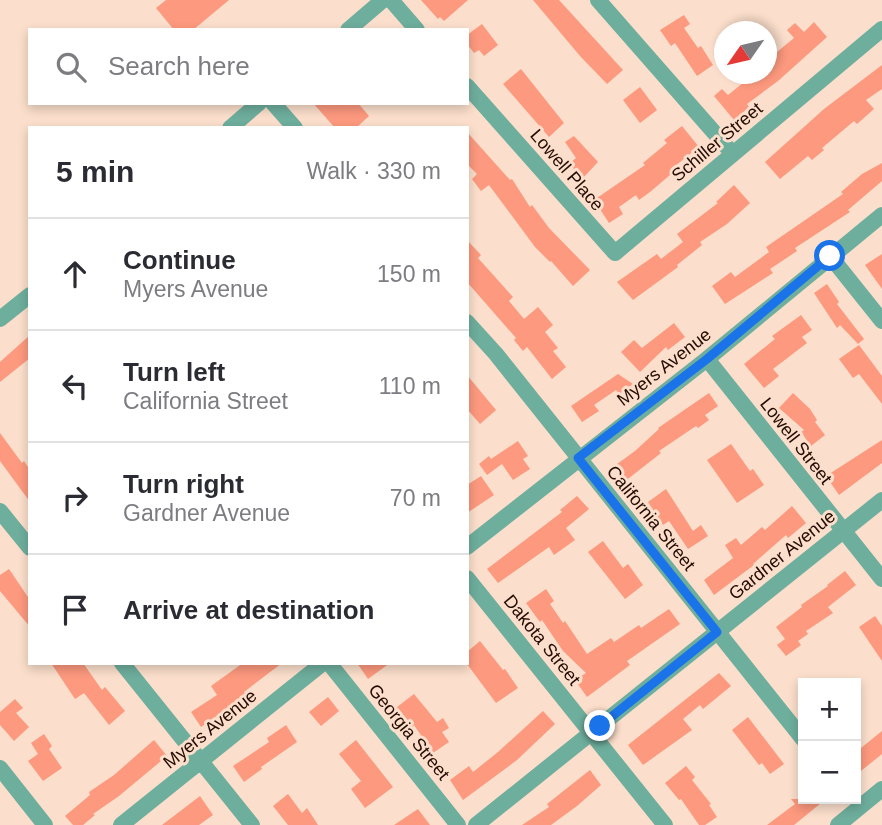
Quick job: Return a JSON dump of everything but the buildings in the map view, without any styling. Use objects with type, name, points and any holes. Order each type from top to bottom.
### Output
[{"type":"street","points":[[350,28],[383,0]]},
{"type":"street","points":[[391,0],[415,28]]},
{"type":"street","points":[[598,0],[733,154]]},
{"type":"street","name":"Schiller Street","points":[[642,230],[882,29]]},
{"type":"street","name":"Lowell Place","points":[[469,88],[615,253],[642,230]]},
{"type":"street","points":[[232,126],[258,105]]},
{"type":"street","points":[[275,105],[293,126]]},
{"type":"street","name":"Myers Avenue","points":[[469,545],[707,359],[882,215]]},
{"type":"street","points":[[830,256],[882,321]]},
{"type":"street","points":[[0,319],[28,297]]},
{"type":"street","name":"California Street","points":[[469,324],[798,733]]},
{"type":"street","name":"Lowell Street","points":[[707,359],[882,579]]},
{"type":"street","name":"Gardner Avenue","points":[[476,825],[882,500]]},
{"type":"street","points":[[0,511],[28,546]]},
{"type":"street","name":"Dakota Street","points":[[469,580],[665,825]]},
{"type":"street","points":[[124,665],[252,825]]},
{"type":"street","name":"Myers Avenue","points":[[121,825],[321,665]]},
{"type":"street","name":"Georgia Street","points":[[331,665],[458,825]]},
{"type":"street","points":[[0,768],[45,825]]},
{"type":"street","points":[[861,800],[882,789]]},
{"type":"street","points":[[838,825],[854,804]]},
{"type":"route","points":[[600,726],[717,632],[578,458],[707,359],[830,256]]}]
